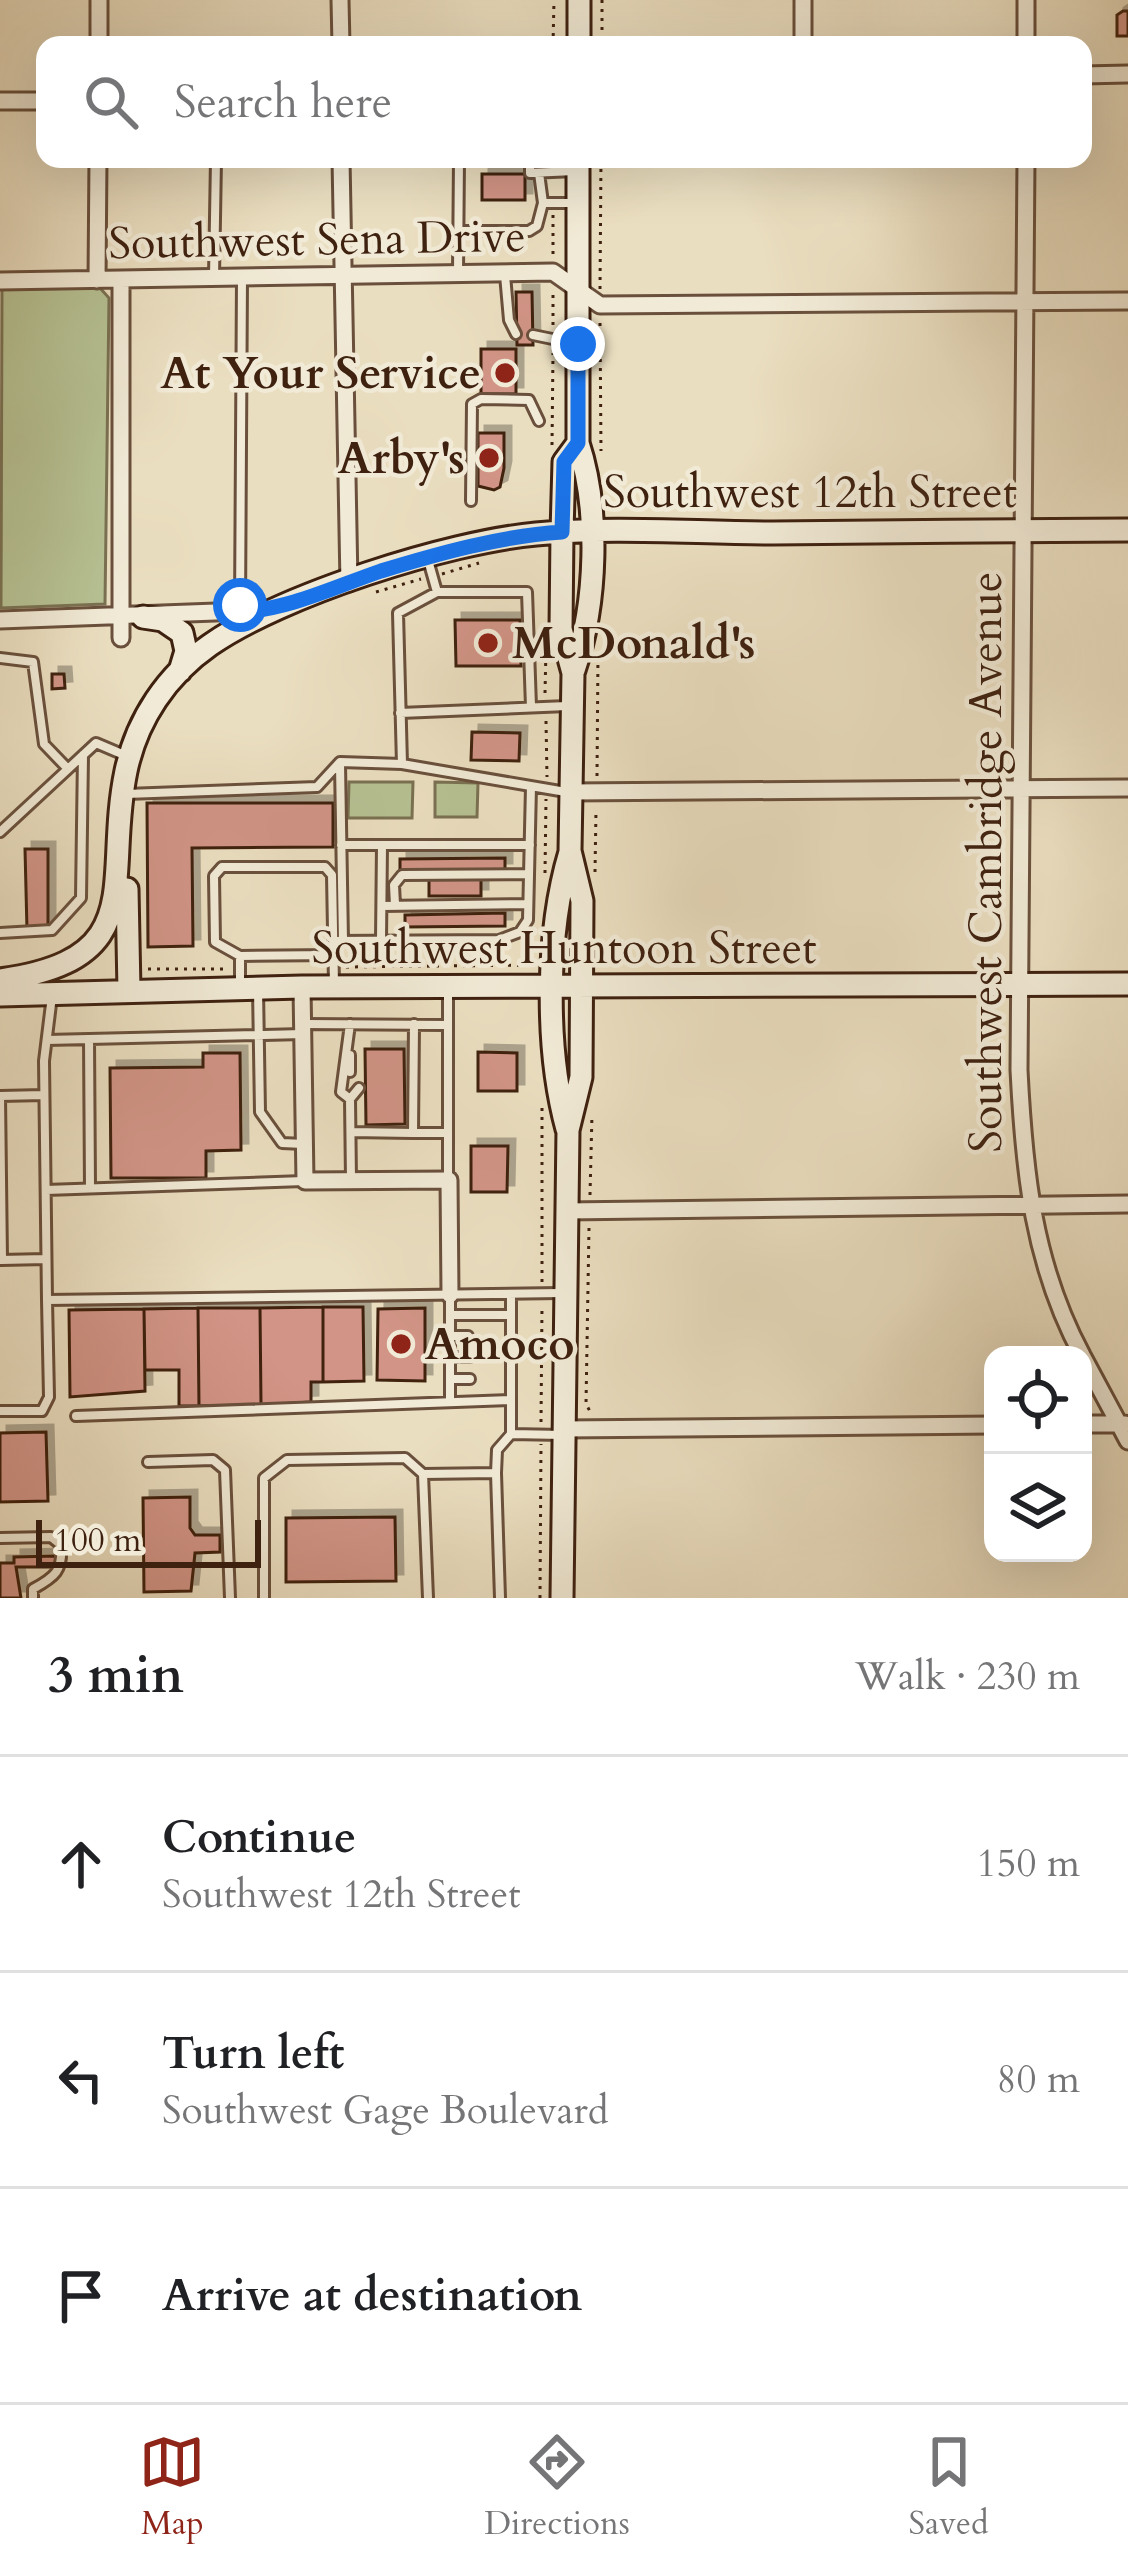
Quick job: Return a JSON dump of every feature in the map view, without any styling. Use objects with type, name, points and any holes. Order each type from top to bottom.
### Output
[{"type":"main road","points":[[579,0],[579,36]]},
{"type":"main road","points":[[573,673],[588,630],[590,478],[578,443],[578,168]]},
{"type":"main road","points":[[562,1598],[553,1293],[566,1211],[568,1130],[581,1077],[582,901],[570,851],[573,673],[561,629],[562,532],[564,462],[578,443]]},
{"type":"main road","name":"Southwest 12th Street","points":[[285,607],[349,583],[514,536],[1128,530]]},
{"type":"main road","points":[[0,980],[66,965],[105,928],[118,894],[130,757],[147,714],[180,671],[228,633],[285,607]]},
{"type":"main road","points":[[132,618],[163,620],[182,633],[186,651],[180,671]]},
{"type":"main road","points":[[123,799],[129,991]]},
{"type":"main road","points":[[568,1130],[553,1078],[556,898],[570,851]]},
{"type":"main road","name":"Southwest Huntoon Street","points":[[0,995],[302,987],[1128,984]]},
{"type":"street","points":[[98,36],[99,0]]},
{"type":"street","points":[[340,0],[340,36]]},
{"type":"street","points":[[803,0],[803,36]]},
{"type":"street","points":[[1026,0],[1026,36]]},
{"type":"street","points":[[1092,75],[1128,74]]},
{"type":"street","points":[[0,101],[36,100]]},
{"type":"street","points":[[97,280],[98,168]]},
{"type":"street","points":[[341,168],[349,583]]},
{"type":"street","name":"Southwest Cambridge Avenue","points":[[1026,168],[1018,985],[1029,1205],[1047,1276],[1078,1346]]},
{"type":"street","name":"Southwest Sena Drive","points":[[0,281],[553,272],[600,305],[1128,301]]},
{"type":"street","points":[[121,280],[132,618],[121,638]]},
{"type":"street","name":"Southwest 12th Street","points":[[0,620],[132,618],[285,607]]},
{"type":"street","points":[[571,792],[1128,788]]},
{"type":"street","points":[[302,987],[305,1181],[448,1180],[449,1295]]},
{"type":"street","points":[[566,1211],[1128,1204]]},
{"type":"street","name":"Southwest Cambridge Avenue","points":[[1092,1372],[1124,1424],[1128,1441]]},
{"type":"street","points":[[1092,1424],[1124,1424]]},
{"type":"street","points":[[556,1433],[984,1425]]},
{"type":"lane","points":[[214,278],[216,168]]},
{"type":"lane","points":[[458,274],[459,168]]},
{"type":"lane","points":[[530,168],[530,173],[561,168]]},
{"type":"lane","points":[[458,231],[529,231],[537,226],[543,203],[539,172]]},
{"type":"lane","points":[[543,203],[578,203]]},
{"type":"lane","points":[[505,274],[509,320],[517,334]]},
{"type":"lane","points":[[240,612],[242,278]]},
{"type":"lane","points":[[532,335],[578,344]]},
{"type":"lane","points":[[471,501],[472,404],[481,398],[529,400],[539,421]]},
{"type":"lane","points":[[428,559],[436,592]]},
{"type":"lane","points":[[402,764],[398,614],[436,592],[527,592],[532,622],[531,706]]},
{"type":"lane","points":[[0,658],[32,662],[44,745],[68,769]]},
{"type":"lane","points":[[400,713],[573,706]]},
{"type":"lane","points":[[0,832],[96,743],[130,757]]},
{"type":"lane","points":[[0,933],[52,930],[81,898],[83,755]]},
{"type":"lane","points":[[123,799],[316,788],[340,762],[402,764],[571,792]]},
{"type":"lane","points":[[334,988],[340,762]]},
{"type":"lane","points":[[338,940],[499,940],[520,932],[528,920],[531,786]]},
{"type":"lane","points":[[341,844],[530,845]]},
{"type":"lane","points":[[381,940],[382,845]]},
{"type":"lane","points":[[334,955],[240,956],[215,941],[214,875],[222,867],[325,867],[332,875],[338,940]]},
{"type":"lane","points":[[395,905],[394,885],[402,875],[529,874]]},
{"type":"lane","points":[[382,906],[528,904]]},
{"type":"lane","points":[[240,956],[258,1035],[260,1112],[282,1143],[304,1144]]},
{"type":"lane","points":[[448,988],[448,1180]]},
{"type":"lane","points":[[0,1412],[41,1411],[50,1397],[44,1095],[52,994]]},
{"type":"lane","points":[[350,1024],[355,1072]]},
{"type":"lane","points":[[47,1040],[258,1035],[350,1024],[447,1024]]},
{"type":"lane","points":[[413,1024],[413,1133]]},
{"type":"lane","points":[[89,1039],[90,1188]]},
{"type":"lane","points":[[350,1057],[341,1065],[341,1092],[350,1100]]},
{"type":"lane","points":[[351,1181],[350,1100],[355,1088]]},
{"type":"lane","points":[[44,1095],[0,1096],[1,1260],[46,1259]]},
{"type":"lane","points":[[351,1132],[447,1133]]},
{"type":"lane","points":[[46,1190],[305,1181]]},
{"type":"lane","points":[[47,1300],[553,1293]]},
{"type":"lane","points":[[500,1598],[496,1450],[511,1434],[506,1336],[511,1294]]},
{"type":"lane","points":[[449,1295],[450,1402]]},
{"type":"lane","points":[[450,1315],[511,1315]]},
{"type":"lane","points":[[450,1336],[468,1336]]},
{"type":"lane","points":[[450,1357],[470,1357]]},
{"type":"lane","points":[[450,1379],[470,1379]]},
{"type":"lane","points":[[76,1416],[511,1400]]},
{"type":"lane","points":[[511,1434],[556,1433]]},
{"type":"lane","points":[[264,1598],[264,1478],[287,1460],[405,1458],[424,1474],[496,1473]]},
{"type":"lane","points":[[148,1462],[213,1460],[225,1470],[230,1598]]},
{"type":"lane","points":[[424,1474],[428,1598]]},
{"type":"lane","points":[[0,1538],[50,1537],[61,1545],[62,1565],[55,1577],[32,1589],[33,1598]]},
{"type":"path","points":[[554,0],[554,36]]},
{"type":"path","points":[[602,0],[602,36]]},
{"type":"path","points":[[540,1598],[556,1433],[542,1089]]},
{"type":"green space","points":[[2,288],[100,288],[109,298],[105,604],[1,608]]},
{"type":"green space","points":[[349,782],[413,782],[412,818],[348,818]]},
{"type":"green space","points":[[435,782],[478,783],[477,817],[435,817]]},
{"type":"building","points":[[1128,11],[1128,36],[1117,36],[1117,15]]},
{"type":"building","points":[[482,174],[525,174],[525,200],[482,200]]},
{"type":"building","points":[[516,292],[532,292],[533,345],[517,345]]},
{"type":"building","points":[[481,349],[516,349],[516,394],[481,394]]},
{"type":"building","name":"Arby's","points":[[478,433],[504,433],[504,468],[500,487],[494,490],[478,486]]},
{"type":"building","name":"McDonald's","points":[[455,620],[520,620],[521,666],[456,666]]},
{"type":"building","points":[[52,674],[64,674],[65,688],[52,689]]},
{"type":"building","points":[[472,732],[520,733],[519,761],[471,760]]},
{"type":"building","points":[[147,803],[333,803],[333,847],[192,848],[193,946],[148,947]]},
{"type":"building","points":[[25,849],[48,849],[48,930],[27,930]]},
{"type":"building","points":[[505,858],[505,870],[400,871],[400,859]]},
{"type":"building","points":[[429,878],[481,878],[481,896],[429,896]]},
{"type":"building","points":[[505,913],[505,926],[405,927],[405,915]]},
{"type":"building","points":[[365,1049],[404,1049],[405,1124],[366,1125]]},
{"type":"building","points":[[478,1052],[517,1053],[517,1091],[478,1091]]},
{"type":"building","points":[[203,1053],[240,1053],[241,1150],[206,1151],[206,1178],[111,1178],[110,1068],[203,1067]]},
{"type":"building","points":[[471,1146],[508,1146],[507,1192],[471,1192]]},
{"type":"building","points":[[323,1307],[363,1307],[364,1381],[323,1382]]},
{"type":"building","points":[[323,1307],[323,1382],[311,1382],[311,1402],[261,1405],[260,1308]]},
{"type":"building","points":[[198,1308],[260,1308],[261,1405],[199,1406]]},
{"type":"building","points":[[198,1308],[199,1406],[179,1406],[179,1370],[145,1370],[144,1309]]},
{"type":"building","name":"Amoco","points":[[425,1308],[425,1381],[377,1380],[378,1309]]},
{"type":"building","points":[[144,1309],[145,1391],[70,1397],[69,1310]]},
{"type":"building","points":[[46,1432],[48,1501],[0,1502],[0,1433]]},
{"type":"building","points":[[190,1497],[190,1528],[195,1535],[220,1535],[220,1552],[195,1553],[191,1591],[144,1592],[143,1498]]},
{"type":"building","points":[[395,1517],[396,1581],[286,1582],[286,1518]]},
{"type":"building","points":[[57,1556],[57,1567],[16,1567],[21,1598],[0,1598],[0,1563],[14,1563],[14,1557]]},
{"type":"place","name":"At Your Service","points":[[505,373]]},
{"type":"place","name":"Arby's","points":[[489,458]]},
{"type":"place","name":"McDonald's","points":[[488,643]]},
{"type":"place","name":"Amoco","points":[[401,1344]]},
{"type":"route","points":[[240,605],[240,612],[285,607],[382,571],[514,536],[562,532],[564,462],[578,443],[578,344]]}]
